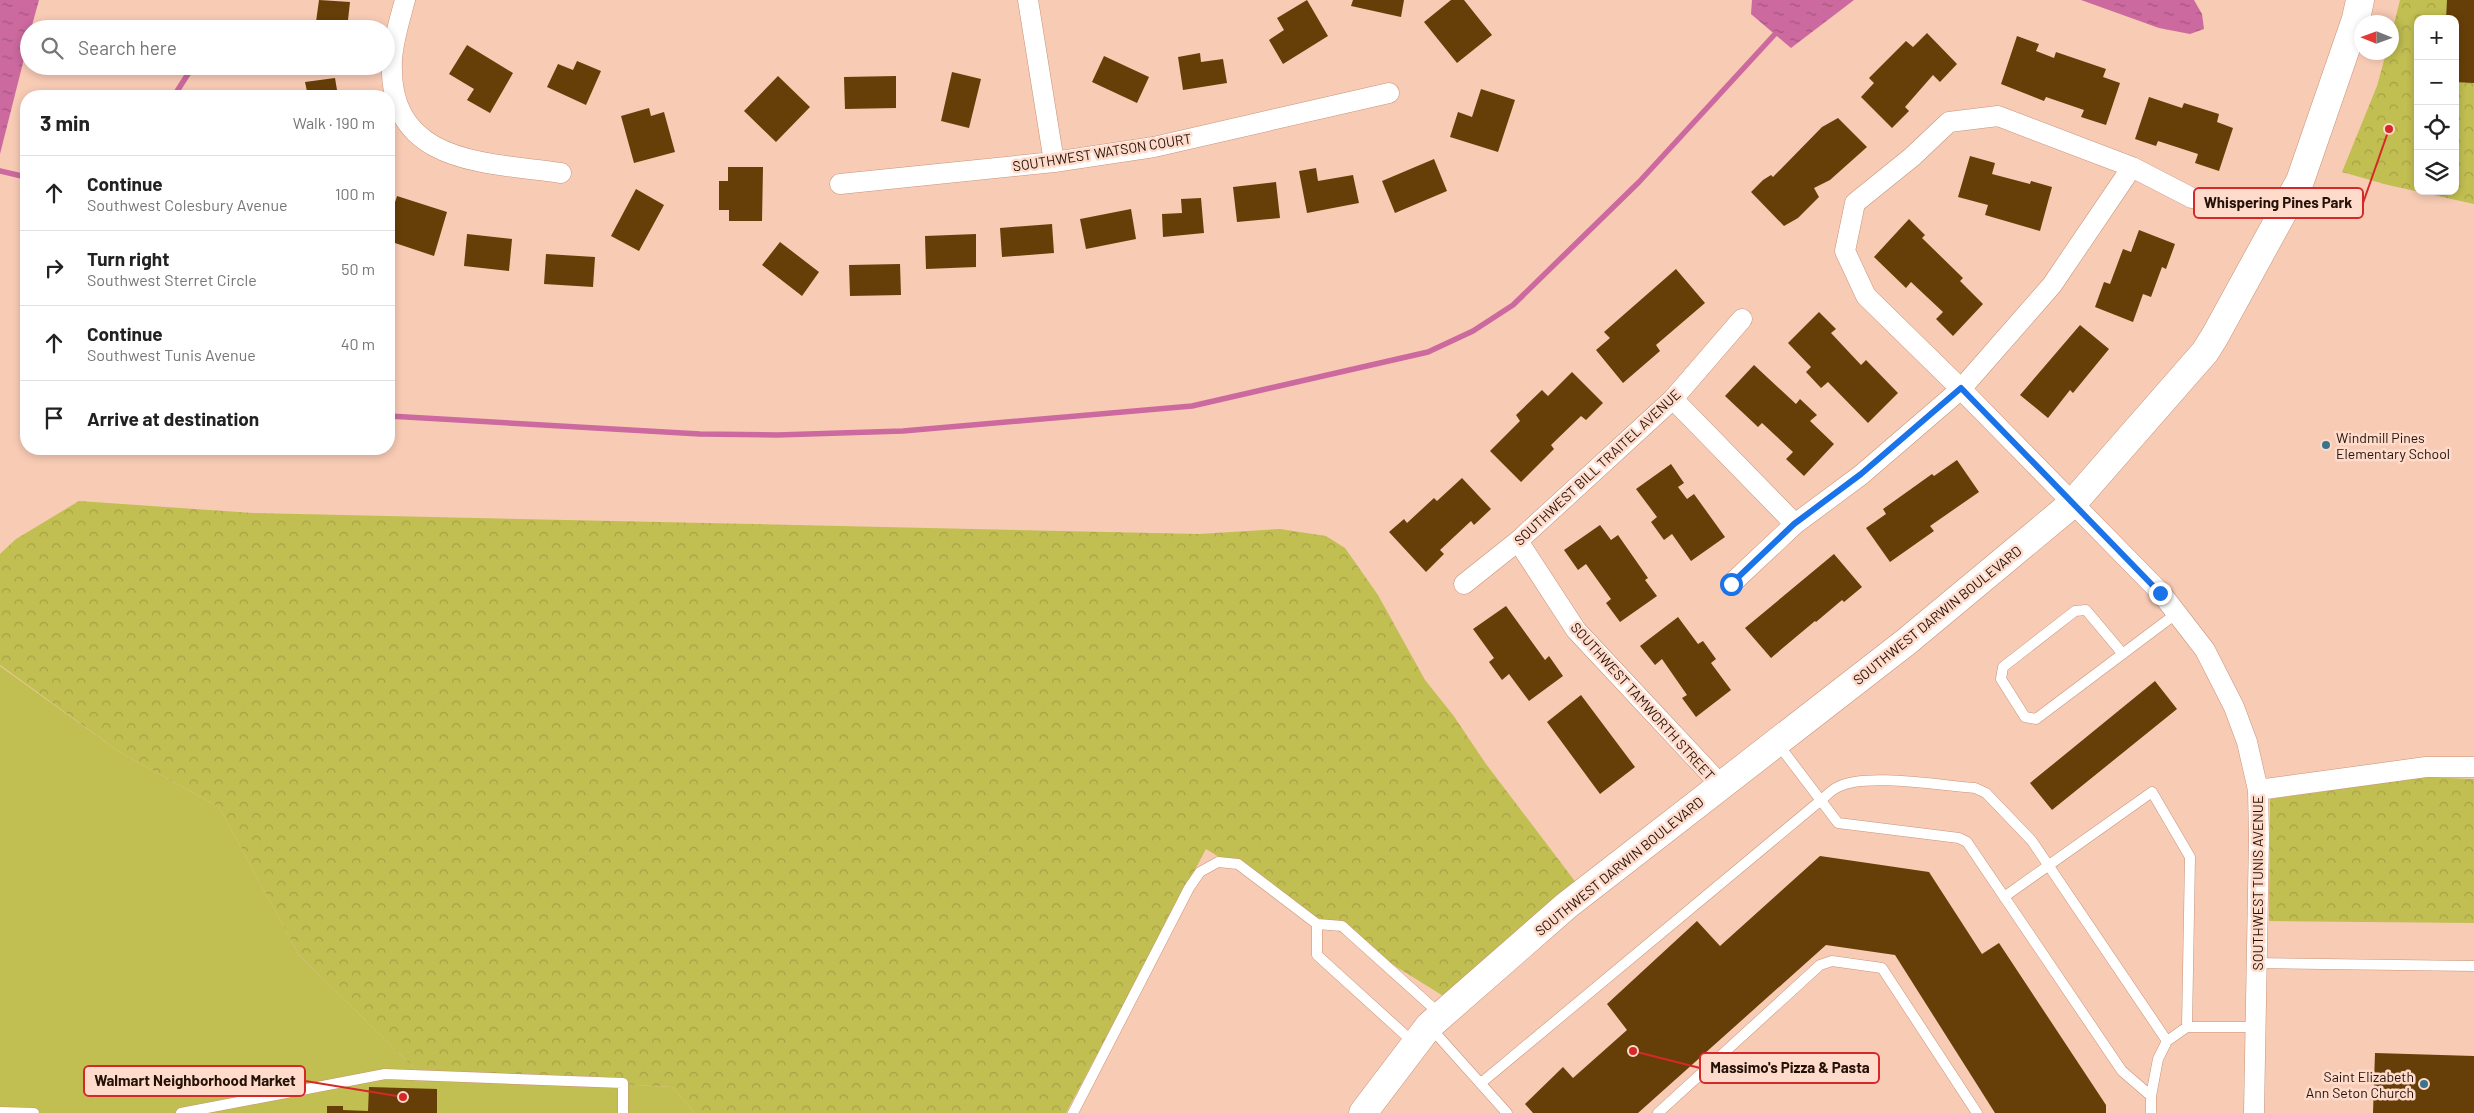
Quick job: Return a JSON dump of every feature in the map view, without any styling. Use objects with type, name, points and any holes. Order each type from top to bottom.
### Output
[{"type":"street","points":[[395,43],[404,0]]},
{"type":"street","points":[[1028,0],[1054,162]]},
{"type":"street","name":"SOUTHWEST DARWIN BOULEVARD","points":[[1363,1113],[1428,1029],[1566,906],[1720,784],[1906,642],[2072,504],[2205,352],[2216,336],[2300,181],[2356,19],[2360,0]]},
{"type":"street","points":[[392,75],[398,106],[404,119],[429,143],[442,151],[462,159],[561,172]]},
{"type":"street","name":"SOUTHWEST WATSON COURT","points":[[840,184],[1054,162],[1154,147],[1389,93]]},
{"type":"street","name":"SOUTHWEST TUNIS AVENUE","points":[[2192,198],[2132,167],[1998,116],[1948,122],[1912,157],[1855,203],[1845,251],[1866,296],[1961,388],[2160,593],[2205,650],[2234,707],[2247,742],[2258,790],[2254,1113]]},
{"type":"street","points":[[1731,584],[1794,524],[1861,474],[1961,388],[2052,285],[2132,167]]},
{"type":"street","name":"SOUTHWEST BILL TRAITEL AVENUE","points":[[1464,584],[1518,541],[1673,399],[1742,319]]},
{"type":"street","points":[[1673,399],[1794,524]]},
{"type":"street","name":"SOUTHWEST TAMWORTH STREET","points":[[1518,541],[1576,630],[1720,784]]},
{"type":"street","points":[[2258,790],[2426,767],[2474,766]]},
{"type":"lane","points":[[2123,654],[2086,610],[2075,611],[2004,667],[2001,678],[2025,717],[2036,719],[2123,654],[2176,613]]},
{"type":"lane","points":[[1776,742],[1838,823],[1959,838],[1967,842],[2122,1071],[2151,1096]]},
{"type":"lane","points":[[1481,1083],[1838,786],[1855,782],[1890,781],[1975,788],[1986,793],[2032,841],[2168,1042]]},
{"type":"lane","points":[[2004,897],[2152,792],[2190,857],[2187,1027]]},
{"type":"lane","points":[[1073,1113],[1189,888],[1200,872],[1218,862],[1238,864],[1317,924],[1342,926],[1428,1029],[1481,1083],[1507,1113]]},
{"type":"lane","points":[[1317,924],[1317,955],[1428,1029]]},
{"type":"lane","points":[[1658,1113],[1820,965],[1832,961],[1882,968],[1977,1113]]},
{"type":"lane","points":[[2257,963],[2474,966]]},
{"type":"lane","points":[[2151,1113],[2151,1096],[2158,1059],[2168,1042],[2187,1027],[2256,1027]]},
{"type":"lane","points":[[182,1113],[385,1074],[623,1083],[623,1113]]},
{"type":"lane","points":[[0,1112],[34,1113]]},
{"type":"green space","points":[[2400,0],[2474,0],[2474,204],[2433,195],[2459,195],[2459,15],[2414,15],[2414,191],[2342,172],[2377,86],[2384,60],[2399,60],[2399,15],[2396,15]]},
{"type":"green space","points":[[79,501],[253,513],[1199,534],[1280,529],[1326,536],[1345,548],[1378,595],[1425,680],[1453,715],[1486,764],[1577,884],[1445,997],[1206,849],[1066,1113],[695,1113],[672,1087],[419,1073],[299,955],[219,807],[121,753],[0,665],[0,554],[16,539]]},
{"type":"green space","points":[[0,666],[121,753],[219,807],[299,955],[419,1073],[672,1087],[695,1113],[0,1113]]},
{"type":"green space","points":[[2424,777],[2474,779],[2474,923],[2269,921],[2270,799]]},
{"type":"water","points":[[0,0],[39,0],[33,20],[20,20],[20,75],[0,154]]},
{"type":"water","points":[[1752,0],[1854,0],[1791,48],[1751,14]]},
{"type":"water","points":[[2081,0],[2194,0],[2202,14],[2204,29],[2190,34],[2159,28]]},
{"type":"building","points":[[319,0],[350,2],[348,20],[316,20]]},
{"type":"building","points":[[1307,0],[1328,36],[1283,64],[1269,40],[1284,30],[1277,18]]},
{"type":"building","points":[[1353,0],[1404,0],[1401,17],[1351,6]]},
{"type":"building","points":[[1451,0],[1464,0],[1492,35],[1457,63],[1424,22]]},
{"type":"building","points":[[2447,0],[2474,0],[2474,83],[2459,82],[2459,15],[2446,15]]},
{"type":"building","points":[[1927,33],[1957,64],[1940,82],[1933,75],[1905,107],[1909,111],[1892,128],[1861,97],[1874,83],[1869,78],[1906,41],[1913,47]]},
{"type":"building","points":[[2017,36],[2039,44],[2036,51],[2054,58],[2056,52],[2106,69],[2103,77],[2120,83],[2106,125],[2081,117],[2084,110],[2046,97],[2044,101],[2001,84]]},
{"type":"building","points":[[467,45],[513,73],[490,113],[467,100],[474,89],[449,74]]},
{"type":"building","points":[[1200,53],[1201,62],[1223,59],[1227,83],[1183,90],[1178,57]]},
{"type":"building","points":[[1104,56],[1149,77],[1137,103],[1092,82]]},
{"type":"building","points":[[577,61],[601,71],[586,105],[547,87],[558,64],[573,70]]},
{"type":"building","points":[[952,72],[981,79],[969,128],[941,121]]},
{"type":"building","points":[[778,76],[810,107],[776,142],[744,111]]},
{"type":"building","points":[[896,76],[896,108],[845,109],[844,77]]},
{"type":"building","points":[[335,78],[337,90],[307,90],[305,82]]},
{"type":"building","points":[[1481,89],[1515,100],[1498,152],[1450,137],[1458,112],[1472,117]]},
{"type":"building","points":[[2149,97],[2182,108],[2184,103],[2219,114],[2217,122],[2233,128],[2219,171],[2195,163],[2198,154],[2158,141],[2156,146],[2135,139]]},
{"type":"building","points":[[649,108],[651,116],[664,112],[675,152],[634,163],[621,116]]},
{"type":"building","points":[[1838,118],[1867,147],[1830,180],[1814,188],[1819,197],[1798,218],[1784,226],[1751,192],[1763,180],[1771,175],[1773,177],[1822,127]]},
{"type":"building","points":[[1970,156],[1995,163],[1992,174],[2030,184],[2031,181],[2052,187],[2040,231],[1985,215],[1988,205],[1958,197]]},
{"type":"building","points":[[1434,159],[1447,191],[1395,213],[1382,181]]},
{"type":"building","points":[[728,167],[763,167],[762,221],[729,221],[729,210],[719,210],[719,181],[728,181]]},
{"type":"building","points":[[1316,168],[1318,181],[1353,175],[1359,203],[1307,213],[1299,171]]},
{"type":"building","points":[[1276,182],[1280,218],[1237,222],[1233,187]]},
{"type":"building","points":[[636,189],[664,205],[639,251],[611,236]]},
{"type":"building","points":[[397,196],[447,212],[434,256],[395,243],[395,202]]},
{"type":"building","points":[[1201,198],[1204,233],[1163,237],[1162,214],[1182,213],[1181,199]]},
{"type":"building","points":[[1131,209],[1136,239],[1086,249],[1080,219]]},
{"type":"building","points":[[1909,219],[1925,235],[1922,238],[1963,278],[1960,281],[1983,304],[1953,336],[1936,319],[1943,312],[1911,282],[1906,288],[1874,257]]},
{"type":"building","points":[[1052,224],[1054,253],[1002,257],[1000,228]]},
{"type":"building","points":[[2139,230],[2175,244],[2166,269],[2162,267],[2151,297],[2143,294],[2133,322],[2095,307],[2104,282],[2110,284],[2123,249],[2131,252]]},
{"type":"building","points":[[467,234],[512,239],[509,271],[464,266]]},
{"type":"building","points":[[976,234],[976,267],[926,269],[925,236]]},
{"type":"building","points":[[780,242],[819,272],[802,296],[762,265]]},
{"type":"building","points":[[546,254],[595,257],[593,287],[544,284]]},
{"type":"building","points":[[900,264],[901,295],[850,296],[849,265]]},
{"type":"building","points":[[1676,269],[1705,303],[1656,345],[1660,351],[1623,383],[1596,350],[1610,338],[1604,332]]},
{"type":"building","points":[[1819,312],[1836,329],[1831,333],[1861,365],[1866,360],[1898,393],[1868,423],[1828,382],[1821,388],[1806,372],[1811,367],[1788,343]]},
{"type":"building","points":[[2080,325],[2109,349],[2073,393],[2070,390],[2048,418],[2020,395]]},
{"type":"building","points":[[1754,365],[1796,404],[1800,399],[1817,415],[1810,421],[1834,444],[1804,476],[1786,459],[1793,452],[1762,423],[1758,427],[1725,396]]},
{"type":"building","points":[[1572,372],[1603,403],[1586,420],[1581,416],[1551,445],[1554,449],[1521,482],[1490,451],[1520,421],[1516,415],[1542,390],[1548,396]]},
{"type":"building","points":[[1957,460],[1979,492],[1930,526],[1934,531],[1890,562],[1866,528],[1886,514],[1883,509],[1932,474],[1934,476]]},
{"type":"building","points":[[1671,464],[1684,483],[1678,487],[1687,499],[1694,494],[1725,537],[1691,561],[1672,534],[1664,540],[1651,522],[1657,517],[1636,489]]},
{"type":"building","points":[[1462,478],[1491,509],[1474,525],[1471,521],[1440,550],[1444,554],[1426,572],[1389,532],[1404,519],[1407,523],[1434,498],[1437,501]]},
{"type":"building","points":[[1600,525],[1611,540],[1618,535],[1648,578],[1645,580],[1657,596],[1620,622],[1606,603],[1611,599],[1586,564],[1578,570],[1564,550]]},
{"type":"building","points":[[1834,554],[1862,587],[1844,602],[1842,600],[1815,621],[1771,658],[1745,628]]},
{"type":"building","points":[[1506,606],[1545,660],[1549,656],[1563,676],[1529,701],[1509,674],[1502,680],[1489,662],[1494,658],[1473,629]]},
{"type":"building","points":[[1678,617],[1698,644],[1703,641],[1716,659],[1711,663],[1731,690],[1696,717],[1682,698],[1687,695],[1662,659],[1655,665],[1640,646]]},
{"type":"building","points":[[2155,681],[2177,709],[2052,810],[2030,783]]},
{"type":"building","points":[[1581,695],[1635,767],[1600,794],[1547,722]]},
{"type":"building","points":[[1820,856],[1929,872],[1982,954],[1999,943],[2106,1105],[2106,1113],[1995,1113],[1895,955],[1826,945],[1638,1113],[1533,1113],[1525,1104],[1563,1067],[1573,1078],[1627,1030],[1607,1004],[1697,921],[1720,946]]},
{"type":"building","name":"Saint Elizabeth Ann Seton Church","points":[[2375,1053],[2474,1056],[2474,1113],[2373,1113]]},
{"type":"building","points":[[369,1087],[437,1089],[437,1113],[327,1113],[327,1106],[343,1106],[343,1110],[368,1111]]},
{"type":"waterway","points":[[395,416],[700,434],[777,435],[903,431],[1192,406],[1428,352],[1473,331],[1513,305],[1639,182],[1775,34]]},
{"type":"waterway","points":[[178,90],[187,75]]},
{"type":"waterway","points":[[0,171],[20,176]]},
{"type":"place","name":"Whispering Pines Park","points":[[2389,129]]},
{"type":"place","name":"Windmill Pines Elementary School","points":[[2326,445]]},
{"type":"place","name":"Massimo's Pizza & Pasta","points":[[1633,1051]]},
{"type":"place","name":"Saint Elizabeth Ann Seton Church","points":[[2424,1084]]},
{"type":"place","name":"Walmart Neighborhood Market","points":[[403,1097]]},
{"type":"route","points":[[1731,584],[1794,524],[1861,474],[1961,388],[2160,593]]}]
